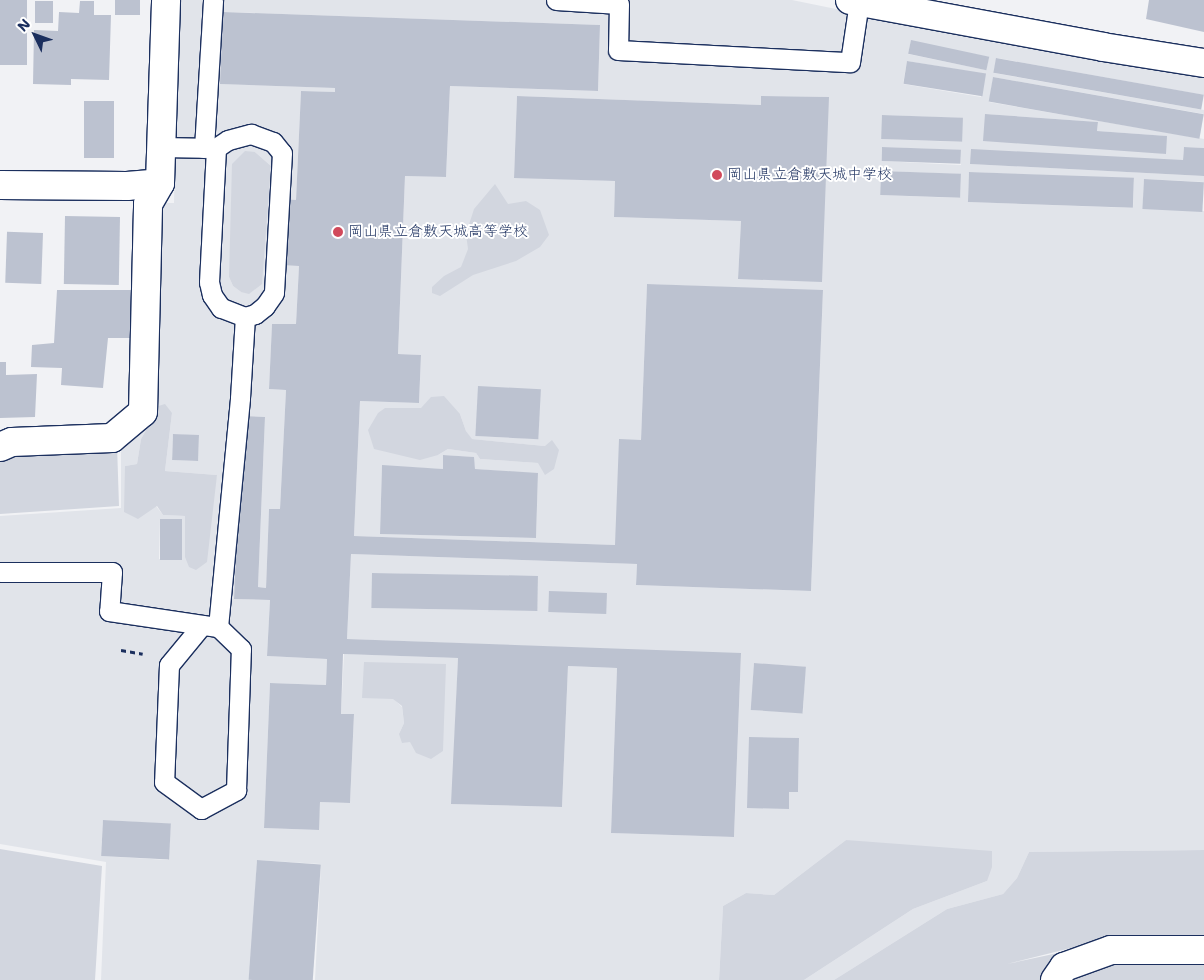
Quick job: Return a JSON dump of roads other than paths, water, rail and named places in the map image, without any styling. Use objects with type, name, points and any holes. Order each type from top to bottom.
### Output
[{"type":"street","points":[[0,447],[12,442],[112,438],[142,412],[148,204],[160,183],[166,0]]},
{"type":"street","points":[[854,1],[1204,64]]},
{"type":"street","points":[[0,185],[127,186],[160,183]]},
{"type":"street","points":[[1055,980],[1064,968],[1111,950],[1204,950]]},
{"type":"lane","points":[[161,148],[210,148],[228,140],[251,134],[273,142],[282,153],[274,293],[265,306],[255,314],[245,316],[222,308],[212,295],[209,282],[210,148],[213,0]]},
{"type":"lane","points":[[556,0],[619,4],[618,50],[850,62],[854,1]]},
{"type":"lane","points":[[0,572],[112,572],[109,611],[210,626],[241,649],[236,790],[201,809],[164,782],[169,665],[210,626],[240,398],[245,316]]},
{"type":"place","name":"岡山県立倉敷天城中学校","points":[[717,175]]},
{"type":"place","name":"岡山県立倉敷天城高等学校","points":[[338,232]]}]
